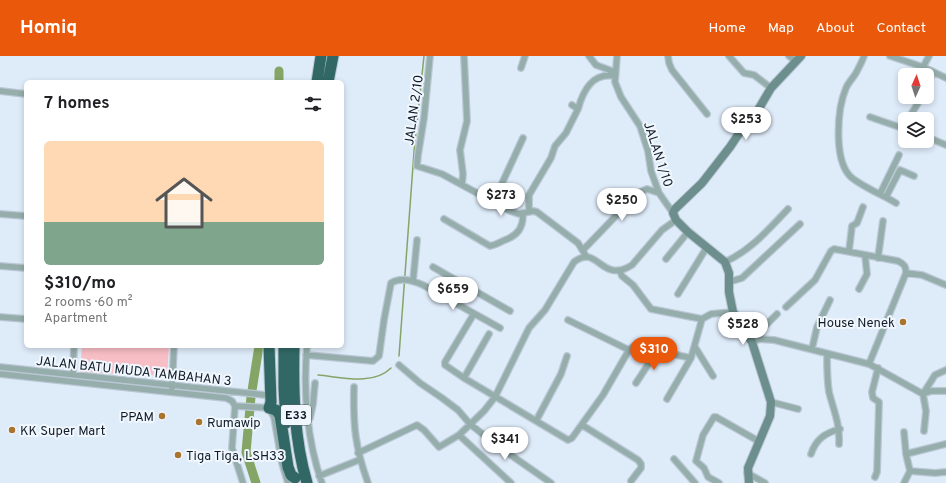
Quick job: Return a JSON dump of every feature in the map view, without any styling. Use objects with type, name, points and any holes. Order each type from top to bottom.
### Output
[{"type":"highway","points":[[316,80],[320,57]]},
{"type":"highway","points":[[328,80],[332,59]]},
{"type":"highway","points":[[332,59],[332,80]]},
{"type":"highway","points":[[264,407],[271,402],[269,348]]},
{"type":"highway","name":"E33","points":[[284,348],[285,408],[294,481]]},
{"type":"highway","name":"E33","points":[[294,348],[294,405],[307,483]]},
{"type":"highway","points":[[264,407],[276,410],[280,415],[288,467],[294,481]]},
{"type":"street","name":"JALAN 2/10","points":[[430,56],[424,118],[418,154],[418,166],[434,170],[462,185]]},
{"type":"street","points":[[464,56],[466,121],[460,150],[463,174],[462,185],[501,207],[519,214],[526,212],[537,212],[544,216],[578,243],[586,256]]},
{"type":"street","points":[[522,68],[525,56]]},
{"type":"street","points":[[589,56],[596,65],[615,74]]},
{"type":"street","name":"JALAN 1/10","points":[[617,56],[615,74],[621,97],[640,126],[648,151],[651,171],[659,193],[674,217]]},
{"type":"street","points":[[668,56],[672,70],[707,114]]},
{"type":"street","points":[[729,56],[744,73],[754,76],[771,88]]},
{"type":"street","points":[[864,56],[846,87],[839,118],[841,153],[844,168],[849,176],[896,203]]},
{"type":"street","points":[[890,56],[923,67],[929,56]]},
{"type":"street","points":[[358,453],[418,425],[423,428],[439,447],[459,435],[484,412],[495,397],[528,328],[545,310],[574,262],[580,257],[586,256],[594,259],[605,268],[614,271],[620,271],[632,265],[674,217],[675,209],[702,183],[740,132],[751,122],[771,88],[789,70],[795,58]]},
{"type":"street","points":[[934,72],[946,78]]},
{"type":"street","points":[[444,219],[490,246],[512,238],[516,235],[526,212],[529,195],[551,158],[555,146],[566,133],[578,109],[582,93],[590,84],[603,76],[615,74]]},
{"type":"street","points":[[0,91],[24,94]]},
{"type":"street","points":[[911,112],[913,108],[918,104]]},
{"type":"street","points":[[572,105],[578,109]]},
{"type":"street","points":[[870,117],[898,126]]},
{"type":"street","points":[[501,207],[498,192],[523,138]]},
{"type":"street","points":[[934,141],[946,145]]},
{"type":"street","points":[[883,195],[899,155]]},
{"type":"street","points":[[883,195],[900,170],[914,176]]},
{"type":"street","points":[[583,250],[638,193],[647,189],[659,193]]},
{"type":"street","points":[[849,251],[852,226],[857,223],[863,207]]},
{"type":"street","points":[[725,262],[734,258],[758,241],[788,209]]},
{"type":"street","points":[[0,214],[24,216]]},
{"type":"street","points":[[674,217],[688,232],[725,262],[729,273],[729,292],[732,312],[752,342],[771,402],[770,416],[747,473],[749,483]]},
{"type":"street","points":[[878,258],[883,221]]},
{"type":"street","points":[[729,282],[742,278],[800,224]]},
{"type":"street","points":[[666,259],[688,232]]},
{"type":"street","points":[[412,281],[417,240]]},
{"type":"street","points":[[678,294],[707,247]]},
{"type":"street","points":[[786,307],[815,280],[834,248],[903,263],[906,273],[870,364]]},
{"type":"street","points":[[859,289],[866,274],[865,255]]},
{"type":"street","points":[[0,266],[24,268]]},
{"type":"street","points":[[433,267],[510,311]]},
{"type":"street","points":[[620,271],[622,276],[633,284],[651,309],[702,319],[711,314],[732,312]]},
{"type":"street","points":[[906,273],[922,275],[946,285]]},
{"type":"street","points":[[442,295],[452,278]]},
{"type":"street","points":[[306,355],[373,361],[377,360],[380,356],[384,320],[391,283],[397,281],[412,281],[442,295],[500,328]]},
{"type":"street","points":[[812,349],[817,327],[830,300]]},
{"type":"street","points":[[761,330],[777,314]]},
{"type":"street","points":[[0,317],[24,319]]},
{"type":"street","points":[[472,317],[445,362],[445,365],[495,397],[568,440],[572,438],[582,425],[603,395],[629,350],[634,346],[692,358]]},
{"type":"street","points":[[738,320],[750,317],[761,330],[760,339]]},
{"type":"street","points":[[667,399],[692,358],[702,319]]},
{"type":"street","points":[[568,320],[629,350]]},
{"type":"street","points":[[464,378],[489,334]]},
{"type":"street","points":[[752,342],[760,339],[774,340],[870,364],[923,394]]},
{"type":"street","points":[[695,346],[713,376]]},
{"type":"street","points":[[73,374],[74,348]]},
{"type":"street","points":[[172,392],[174,348]]},
{"type":"street","points":[[307,348],[304,376],[305,397],[314,456],[322,483]]},
{"type":"street","points":[[636,382],[657,351]]},
{"type":"street","points":[[827,354],[829,392],[840,429],[839,444]]},
{"type":"street","points":[[536,421],[560,374],[567,356]]},
{"type":"street","points":[[399,365],[420,383],[458,410],[470,424],[550,483]]},
{"type":"street","name":"JALAN BATU MUDA TAMBAHAN 3","points":[[0,367],[265,395]]},
{"type":"street","points":[[875,477],[877,472],[879,402],[873,398],[872,392],[878,368]]},
{"type":"street","points":[[924,431],[926,411],[923,394],[935,375],[946,370]]},
{"type":"street","points":[[0,374],[226,398],[238,406],[264,407]]},
{"type":"street","points":[[309,422],[313,404],[315,383]]},
{"type":"street","points":[[354,387],[353,426],[359,460],[368,483]]},
{"type":"street","points":[[923,394],[931,391],[946,391]]},
{"type":"street","points":[[771,402],[798,409]]},
{"type":"street","points":[[238,406],[232,448],[243,483]]},
{"type":"street","points":[[719,483],[708,477],[704,468],[696,461],[703,435],[714,418],[716,417],[760,442]]},
{"type":"street","points":[[582,425],[638,460],[641,464],[641,468],[631,482]]},
{"type":"street","points":[[811,454],[813,447],[822,437],[829,432],[840,429]]},
{"type":"street","points":[[904,432],[906,454],[910,471],[904,483]]},
{"type":"street","points":[[459,435],[511,483]]},
{"type":"street","points":[[906,454],[946,444]]},
{"type":"street","points":[[674,459],[695,483]]},
{"type":"street","points":[[319,476],[359,460]]},
{"type":"street","points":[[910,471],[935,473],[946,472]]},
{"type":"street","points":[[747,473],[765,483]]},
{"type":"shaded area","points":[[82,348],[169,348],[167,376],[80,372]]},
{"type":"waterway","points":[[399,356],[414,152],[424,56]]},
{"type":"waterway","points":[[279,71],[279,80]]},
{"type":"waterway","points":[[256,483],[246,452],[251,397],[259,348]]},
{"type":"waterway","points":[[318,375],[366,379],[384,374],[391,368]]},
{"type":"place","name":"House Nenek","points":[[903,322]]},
{"type":"place","name":"PPAM","points":[[162,416]]},
{"type":"place","name":"Rumawip","points":[[199,422]]},
{"type":"place","name":"KK Super Mart","points":[[12,430]]},
{"type":"place","name":"Tiga Tiga, LSH33","points":[[178,455]]}]
